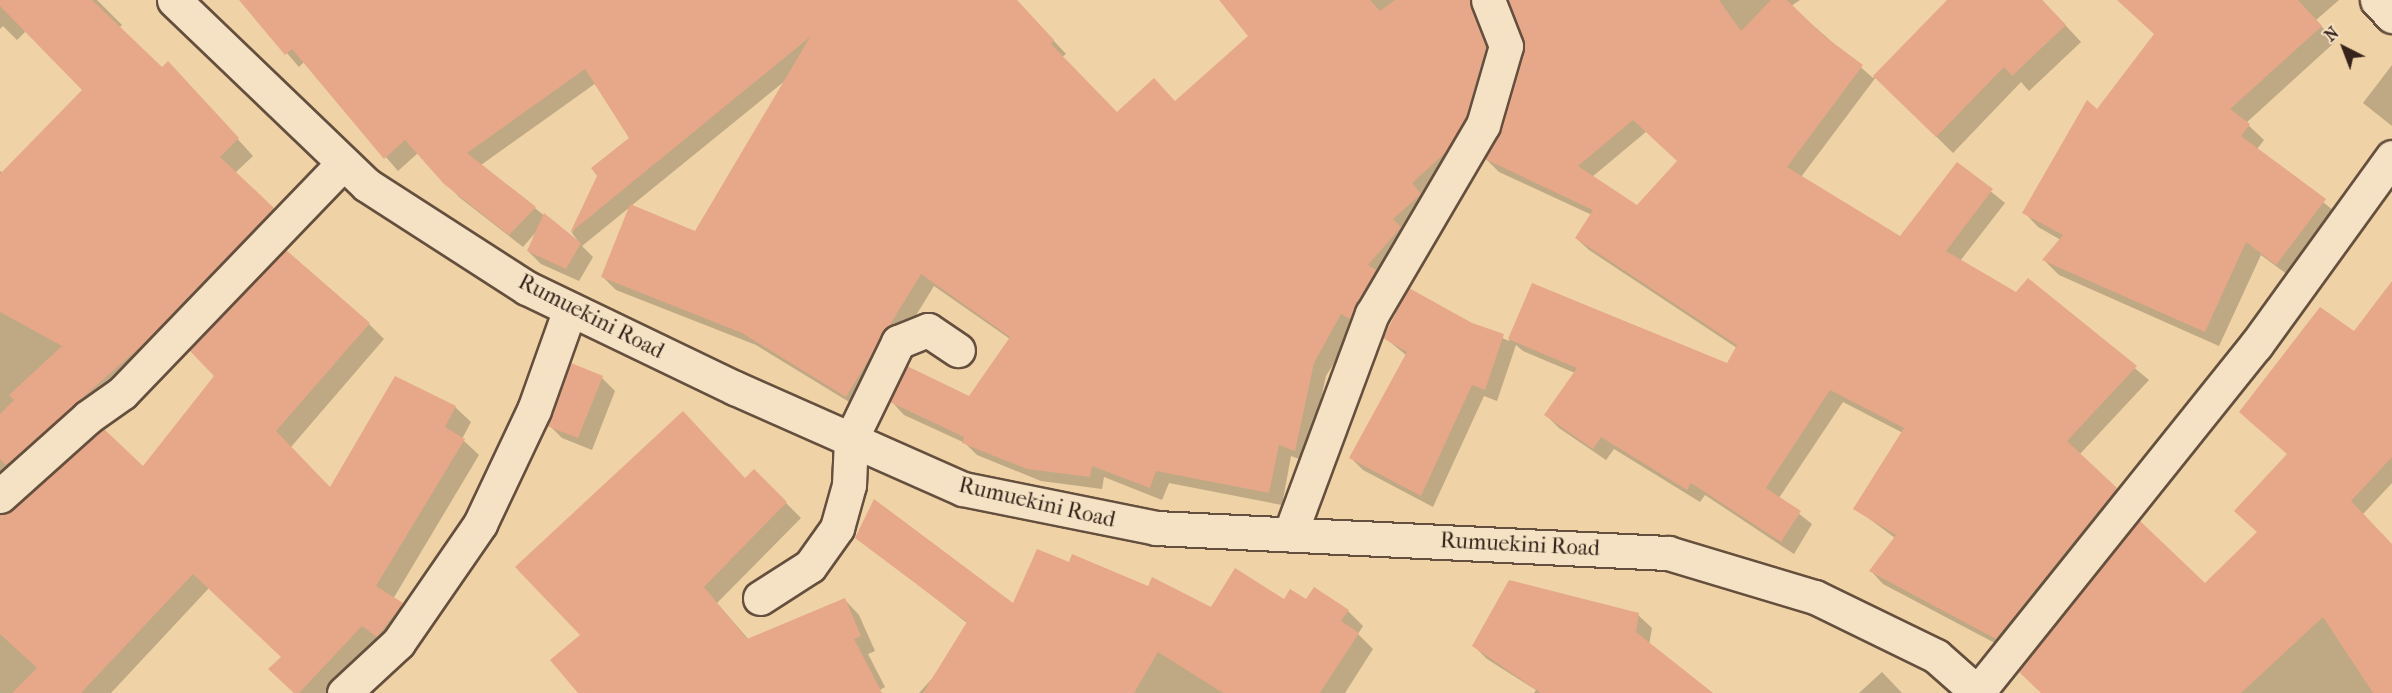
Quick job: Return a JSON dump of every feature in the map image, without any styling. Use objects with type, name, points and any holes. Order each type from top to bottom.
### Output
[{"type":"street","name":"Rumuekini Road","points":[[174,0],[367,185],[527,288],[851,440],[963,489],[1156,528],[1668,553],[1815,597],[1936,656],[1977,693]]},
{"type":"street","points":[[1290,534],[1372,314],[1484,125],[1506,46],[1488,0]]},
{"type":"street","points":[[2377,0],[2392,16]]},
{"type":"street","points":[[1977,693],[2256,345],[2392,157]]},
{"type":"street","points":[[0,496],[88,417],[122,393],[343,163]]},
{"type":"street","points":[[344,693],[398,643],[480,524],[534,410],[570,309]]},
{"type":"street","points":[[760,598],[810,566],[837,528],[849,485],[851,440],[898,342],[928,330],[958,350]]},
{"type":"building","points":[[0,0],[92,0],[162,67],[168,61],[239,138],[220,157],[274,208],[141,346],[6,465],[0,459],[0,414],[14,400],[9,395],[62,346],[0,312],[0,174],[82,90],[0,6]]},
{"type":"building","points":[[239,0],[1017,0],[1054,40],[1051,44],[1117,112],[1154,78],[1175,101],[1248,36],[1219,0],[1370,0],[1380,11],[1395,0],[1470,0],[1486,47],[1466,118],[1445,153],[1412,183],[1421,194],[1393,219],[1401,227],[1368,265],[1376,270],[1350,319],[1341,314],[1314,363],[1295,451],[1279,445],[1269,493],[1156,471],[1150,488],[1092,466],[1090,477],[1027,469],[962,443],[964,437],[890,402],[907,366],[969,396],[1010,337],[921,274],[846,397],[742,333],[601,277],[630,204],[695,231],[810,37],[570,233],[597,176],[591,168],[629,138],[585,69],[467,153],[536,207],[509,235],[444,184],[405,140],[384,159],[292,49],[285,55]]},
{"type":"building","points":[[1508,0],[1719,0],[1741,31],[1771,0],[1787,0],[1824,36],[1863,65],[1787,167],[1900,236],[1957,162],[1993,189],[1946,251],[2016,292],[2028,278],[2137,366],[2067,441],[2117,488],[1996,639],[1869,571],[1896,535],[1853,509],[1904,428],[1830,390],[1766,488],[1801,511],[1781,542],[1691,483],[1687,490],[1601,437],[1593,449],[1544,415],[1577,368],[1508,339],[1532,283],[1727,363],[1737,345],[1575,238],[1593,210],[1485,159],[1501,130],[1524,51],[1523,39]],"holes":[[[1633,120],[1677,161],[1637,205],[1578,166]]]},
{"type":"building","points":[[1947,0],[2042,0],[2066,25],[2012,76],[2004,67],[1936,137],[1873,76]]},
{"type":"building","points":[[2117,0],[2298,0],[2322,26],[2230,109],[2250,124],[2241,136],[2326,199],[2276,265],[2246,242],[2205,332],[2042,260],[2063,235],[2022,213],[2087,100],[2097,109],[2154,34]]},
{"type":"building","points":[[544,213],[581,243],[566,269],[527,251]]},
{"type":"building","points":[[286,250],[370,323],[276,431],[330,487],[395,376],[456,406],[445,427],[465,439],[376,586],[403,603],[377,637],[362,626],[299,693],[294,693],[268,669],[281,657],[193,574],[81,693],[12,693],[37,668],[0,634],[0,516],[13,510],[104,429],[143,466],[214,376],[189,350]]},
{"type":"building","points":[[2392,281],[2392,457],[2351,501],[2392,544],[2392,693],[2373,693],[2323,617],[2241,693],[2041,693],[2019,672],[2139,520],[2205,583],[2257,532],[2234,511],[2287,454],[2239,412],[2320,307],[2354,331]]},
{"type":"building","points":[[1409,288],[1472,323],[1504,334],[1485,390],[1472,385],[1421,496],[1349,458],[1407,352],[1383,338]]},
{"type":"building","points":[[571,363],[603,376],[578,438],[547,426]]},
{"type":"building","points":[[683,411],[745,478],[754,469],[787,502],[704,587],[747,639],[845,598],[861,636],[854,639],[882,693],[578,693],[550,660],[580,635],[515,567]]},
{"type":"building","points":[[874,499],[1013,603],[1037,549],[1069,562],[1072,554],[1148,586],[1152,577],[1211,607],[1235,568],[1284,599],[1290,589],[1306,599],[1314,587],[1349,610],[1341,621],[1359,633],[1320,693],[1223,693],[1158,652],[1134,693],[923,693],[967,622],[855,538]]},
{"type":"building","points":[[1509,580],[1639,613],[1636,632],[1713,693],[1541,693],[1472,646]]}]
